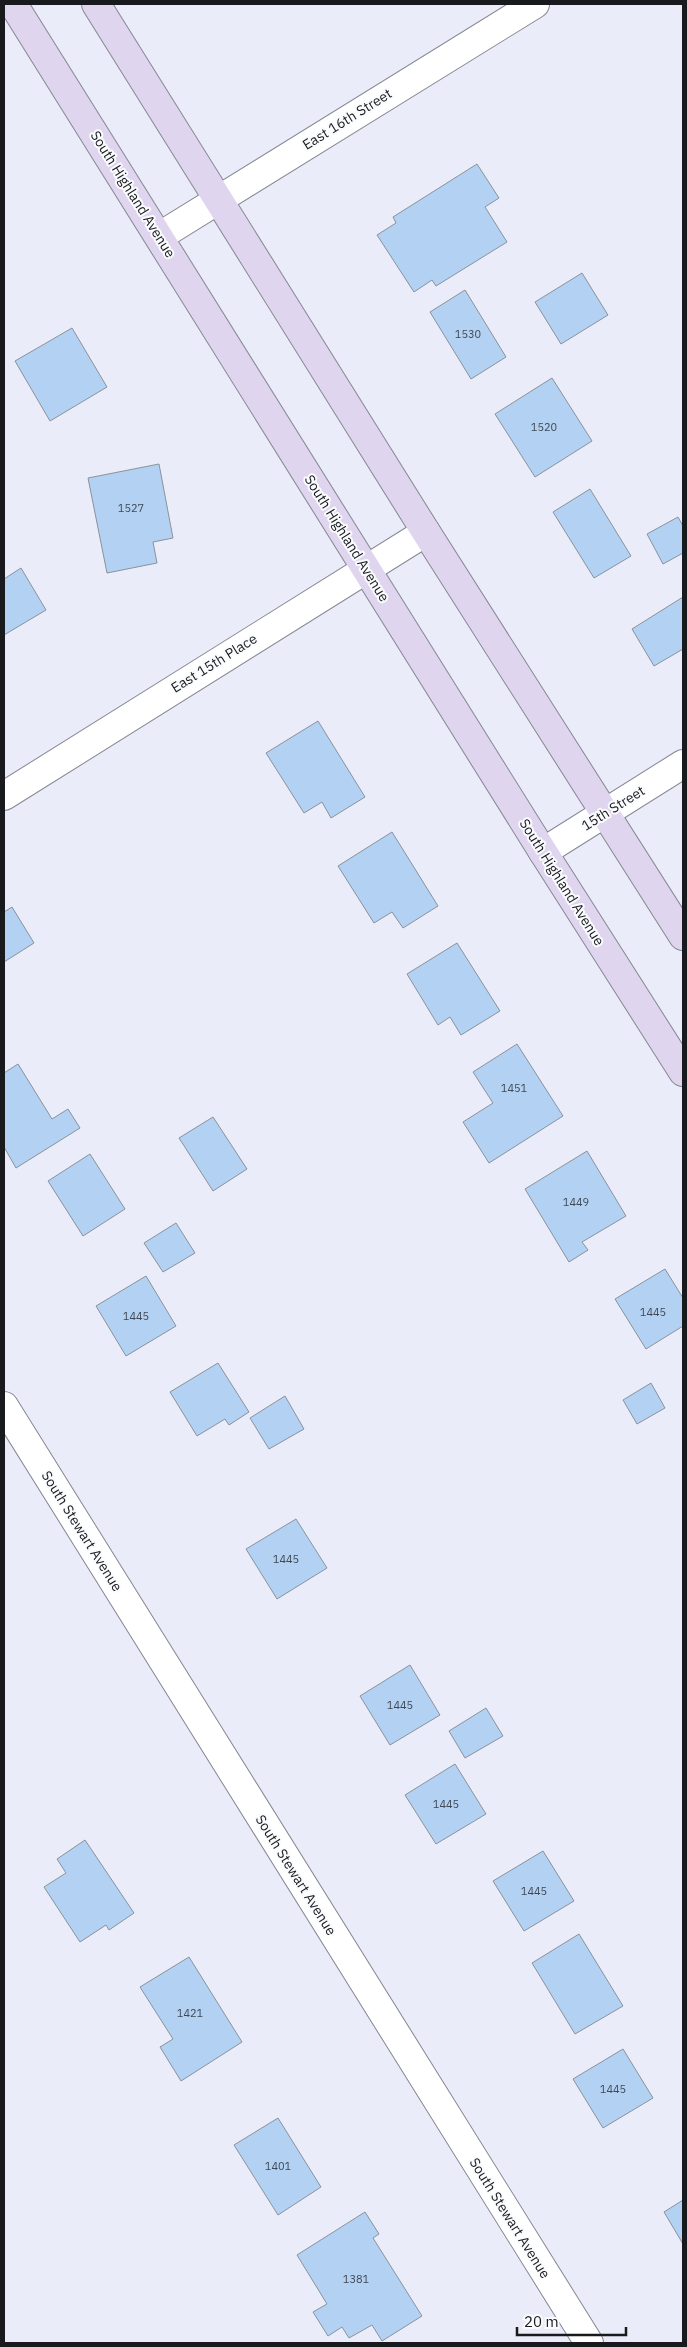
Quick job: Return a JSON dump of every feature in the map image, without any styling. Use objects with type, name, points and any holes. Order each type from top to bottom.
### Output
[{"type":"main road","name":"South Highland Avenue","points":[[13,4],[160,236],[543,852],[683,1072]]},
{"type":"main road","points":[[96,4],[426,532],[683,936]]},
{"type":"street","name":"East 16th Street","points":[[160,236],[535,4]]},
{"type":"street","name":"East 15th Place","points":[[4,796],[426,532]]},
{"type":"street","name":"15th Street","points":[[543,852],[683,764]]},
{"type":"street","name":"South Stewart Avenue","points":[[4,1406],[589,2343]]},
{"type":"building","points":[[477,164],[499,198],[485,207],[507,242],[436,286],[432,280],[414,292],[377,235],[396,223],[393,217]]},
{"type":"building","points":[[582,273],[608,315],[561,344],[535,302]]},
{"type":"building","points":[[465,290],[506,357],[471,379],[430,312]]},
{"type":"building","points":[[72,328],[107,387],[50,421],[15,361]]},
{"type":"building","points":[[552,378],[592,441],[535,477],[495,414]]},
{"type":"building","points":[[159,464],[173,538],[153,542],[157,563],[107,573],[88,478]]},
{"type":"building","points":[[590,489],[631,556],[594,578],[553,512]]},
{"type":"building","points":[[678,517],[683,526],[683,553],[663,564],[647,534]]},
{"type":"building","points":[[21,568],[46,610],[4,635],[4,579]]},
{"type":"building","points":[[683,597],[683,649],[654,666],[632,629]]},
{"type":"building","points":[[318,721],[365,797],[331,818],[322,802],[304,813],[266,753]]},
{"type":"building","points":[[392,832],[438,906],[403,928],[392,912],[374,923],[338,866]]},
{"type":"building","points":[[12,907],[34,943],[4,962],[4,912]]},
{"type":"building","points":[[457,943],[500,1011],[461,1035],[450,1017],[438,1025],[407,974]]},
{"type":"building","points":[[517,1044],[563,1116],[489,1163],[463,1122],[493,1103],[473,1072]]},
{"type":"building","points":[[18,1064],[52,1119],[68,1109],[80,1128],[16,1168],[4,1147],[4,1073]]},
{"type":"building","points":[[213,1117],[247,1169],[213,1191],[179,1138]]},
{"type":"building","points":[[587,1151],[626,1216],[582,1242],[588,1250],[569,1262],[525,1189]]},
{"type":"building","points":[[90,1154],[125,1209],[83,1236],[48,1181]]},
{"type":"building","points":[[176,1223],[195,1253],[163,1272],[144,1243]]},
{"type":"building","points":[[665,1269],[683,1298],[683,1326],[646,1349],[615,1299]]},
{"type":"building","points":[[146,1276],[176,1326],[126,1356],[96,1306]]},
{"type":"building","points":[[218,1363],[249,1412],[229,1425],[225,1419],[197,1436],[170,1392]]},
{"type":"building","points":[[651,1383],[665,1408],[637,1424],[623,1400]]},
{"type":"building","points":[[285,1396],[304,1429],[269,1449],[250,1418]]},
{"type":"building","points":[[296,1519],[327,1568],[277,1599],[246,1549]]},
{"type":"building","points":[[410,1665],[440,1715],[390,1745],[360,1696]]},
{"type":"building","points":[[486,1708],[503,1736],[465,1758],[449,1731]]},
{"type":"building","points":[[455,1764],[486,1814],[436,1844],[405,1795]]},
{"type":"building","points":[[85,1840],[134,1913],[109,1930],[106,1925],[80,1942],[44,1887],[66,1873],[57,1859]]},
{"type":"building","points":[[543,1851],[574,1901],[524,1931],[493,1881]]},
{"type":"building","points":[[579,1934],[623,2006],[575,2034],[532,1963]]},
{"type":"building","points":[[189,1957],[242,2042],[181,2081],[160,2047],[173,2039],[140,1987]]},
{"type":"building","points":[[623,2049],[653,2098],[603,2128],[573,2079]]},
{"type":"building","points":[[278,2118],[321,2187],[278,2215],[234,2145]]},
{"type":"building","points":[[683,2200],[683,2244],[664,2212]]},
{"type":"building","points":[[365,2212],[379,2234],[373,2238],[422,2316],[382,2341],[372,2325],[349,2338],[342,2327],[328,2336],[313,2312],[327,2304],[297,2255]]}]
